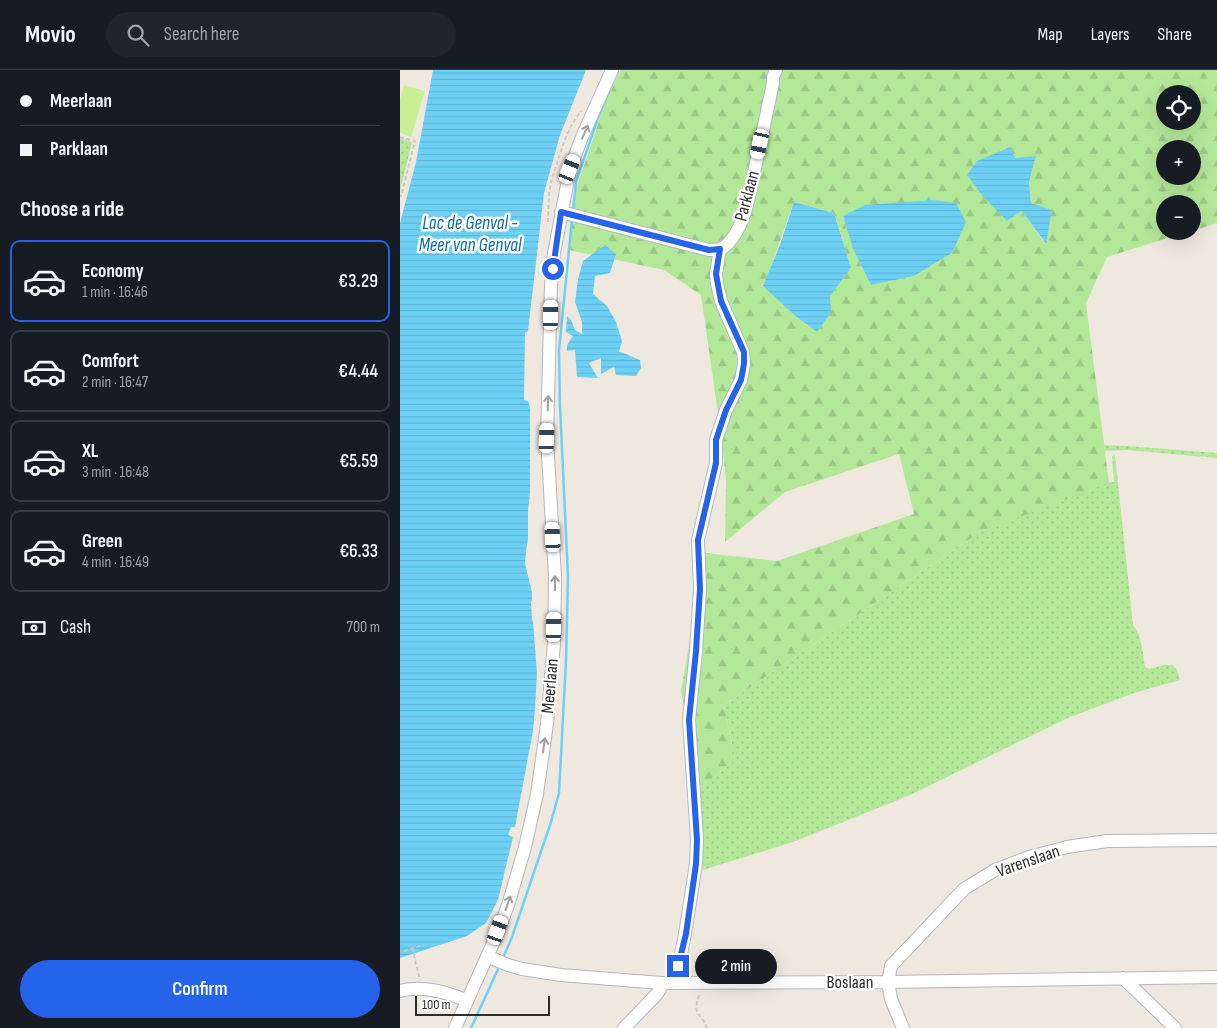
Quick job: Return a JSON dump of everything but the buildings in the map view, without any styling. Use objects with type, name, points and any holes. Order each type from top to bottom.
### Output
[{"type":"street","name":"Meerlaan","points":[[455,1028],[466,1000],[497,961],[509,902],[525,847],[537,794],[547,724],[554,643],[555,577],[547,438],[551,285],[554,253],[568,213],[570,169],[612,70]]},
{"type":"street","name":"Parklaan","points":[[720,249],[736,233],[743,219],[775,73]]},
{"type":"street","points":[[568,213],[709,250],[720,249],[716,274],[721,301],[744,352],[741,380],[726,410],[716,440],[716,463],[698,540],[700,589],[689,720],[697,840],[696,864],[686,934],[674,983]]},
{"type":"street","name":"Varenslaan","points":[[888,982],[891,966],[964,889],[995,870],[1038,854],[1067,847],[1107,841],[1217,840]]},
{"type":"street","name":"Boslaan","points":[[497,961],[522,969],[560,975],[660,983],[1217,977]]},
{"type":"street","points":[[1123,978],[1175,1028]]},
{"type":"street","points":[[888,982],[891,999],[902,1028]]},
{"type":"street","points":[[624,1028],[656,994],[660,989],[660,983]]},
{"type":"street","points":[[400,991],[410,988],[420,989],[450,994],[466,1000]]},
{"type":"path","points":[[400,136],[415,140],[400,195]]},
{"type":"path","points":[[404,950],[423,945]]},
{"type":"path","points":[[412,948],[421,981],[420,989]]},
{"type":"path","points":[[699,995],[696,1005],[698,1015],[707,1028]]},
{"type":"green space","points":[[620,70],[1217,70],[1217,223],[1201,228],[1201,195],[1156,195],[1156,240],[1161,240],[1107,257],[1086,303],[1109,483],[980,532],[724,705],[735,760],[700,788],[681,691],[705,553],[777,561],[914,514],[899,454],[785,492],[725,542],[726,480],[701,295],[664,270],[569,250],[575,192],[604,106]],"holes":[[[1036,156],[1029,182],[1031,204],[1052,210],[1045,244],[1022,211],[1007,221]],[[794,202],[834,213],[851,268],[830,296],[817,332],[794,315],[764,286]],[[843,216],[952,253],[914,276],[871,285],[853,249]]]},
{"type":"green space","points":[[404,85],[425,91],[411,137],[400,133],[400,99]]},
{"type":"green space","points":[[400,138],[412,142],[400,191]]},
{"type":"green space","points":[[1104,445],[1217,453],[1217,458],[1128,450],[1105,451]]},
{"type":"green space","points":[[1115,455],[1133,625],[1140,640],[1145,667],[1149,669],[1172,665],[1176,668],[1180,680],[1137,692],[1070,717],[908,796],[793,842],[703,870],[700,788],[735,760],[724,705],[980,532],[1103,483],[1114,482],[1112,456]]},
{"type":"water","name":"Lac de Genval - Meer van Genval","points":[[433,70],[586,70],[560,135],[544,193],[528,331],[525,333],[524,400],[528,401],[530,407],[530,493],[525,564],[532,592],[532,620],[537,674],[533,731],[515,827],[511,827],[508,835],[513,837],[498,900],[486,923],[467,936],[400,958],[400,223],[416,162]]},
{"type":"water","points":[[1010,147],[1015,158],[1036,156],[1029,182],[1031,203],[1052,210],[1046,244],[1022,211],[1007,221],[981,194],[967,175],[977,161]]},
{"type":"water","points":[[933,200],[956,203],[966,222],[952,253],[914,276],[871,285],[853,249],[843,216],[865,205]]},
{"type":"water","points":[[794,202],[834,213],[851,268],[830,296],[831,312],[817,332],[794,315],[763,286],[781,242]]},
{"type":"water","points":[[605,245],[616,254],[610,273],[595,276],[593,294],[607,306],[616,322],[622,341],[619,352],[640,360],[641,368],[636,376],[616,375],[614,367],[601,374],[601,358],[589,363],[598,378],[577,377],[575,350],[567,351],[567,345],[573,336],[566,332],[567,316],[575,330],[582,334],[582,322],[575,302],[578,279],[583,261]]},
{"type":"waterway","points":[[573,211],[576,182],[609,92]]},
{"type":"waterway","points":[[503,958],[512,937],[559,793],[568,577],[559,351],[572,219]]},
{"type":"waterway","points":[[471,1028],[500,965]]},
{"type":"route","points":[[553,269],[561,212],[709,250],[720,249],[716,274],[717,284],[721,301],[744,352],[741,380],[726,410],[716,440],[716,463],[698,540],[700,589],[689,720],[697,840],[696,864],[686,934],[678,966]]}]
